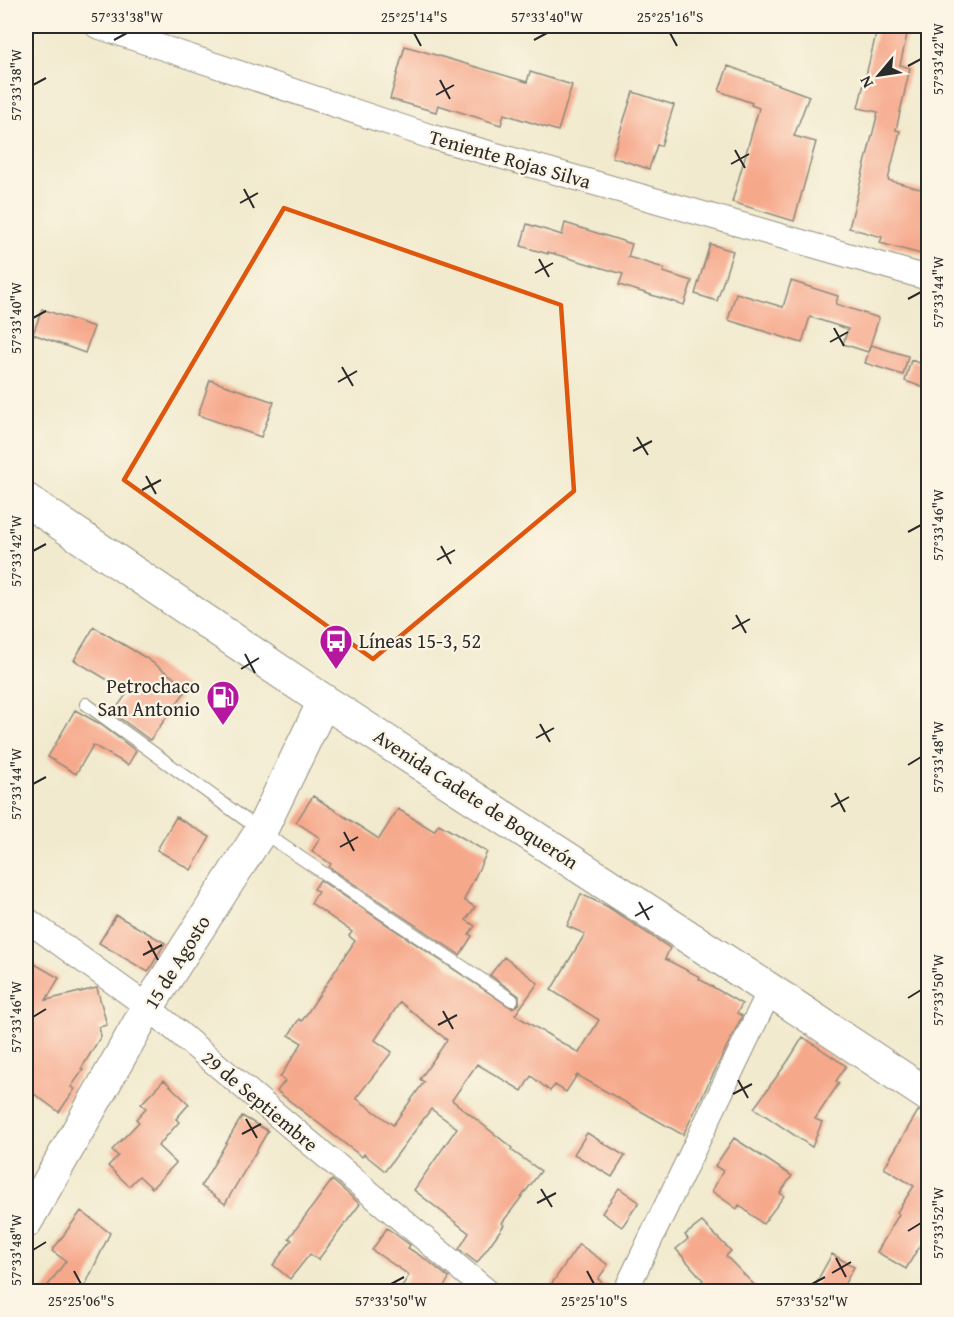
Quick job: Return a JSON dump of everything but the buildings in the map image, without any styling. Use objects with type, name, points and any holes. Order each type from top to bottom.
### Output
[{"type":"main road","name":"Avenida Cadete de Boquerón","points":[[26,500],[324,701],[928,1095]]},
{"type":"street","name":"Teniente Rojas Silva","points":[[97,26],[429,136],[928,279]]},
{"type":"street","name":"15 de Agosto","points":[[26,1222],[148,1007],[261,831],[324,701]]},
{"type":"street","name":"29 de Septiembre","points":[[26,919],[148,1007],[488,1292]]},
{"type":"street","points":[[625,1292],[770,990]]},
{"type":"lane","points":[[86,704],[261,831],[512,1000]]},
{"type":"highlighted area","points":[[284,208],[561,305],[574,491],[373,659],[124,480]]},
{"type":"place","name":"Líneas 15-3, 52","points":[[336,670]]},
{"type":"place","name":"Petrochaco San Antonio","points":[[223,726]]}]
